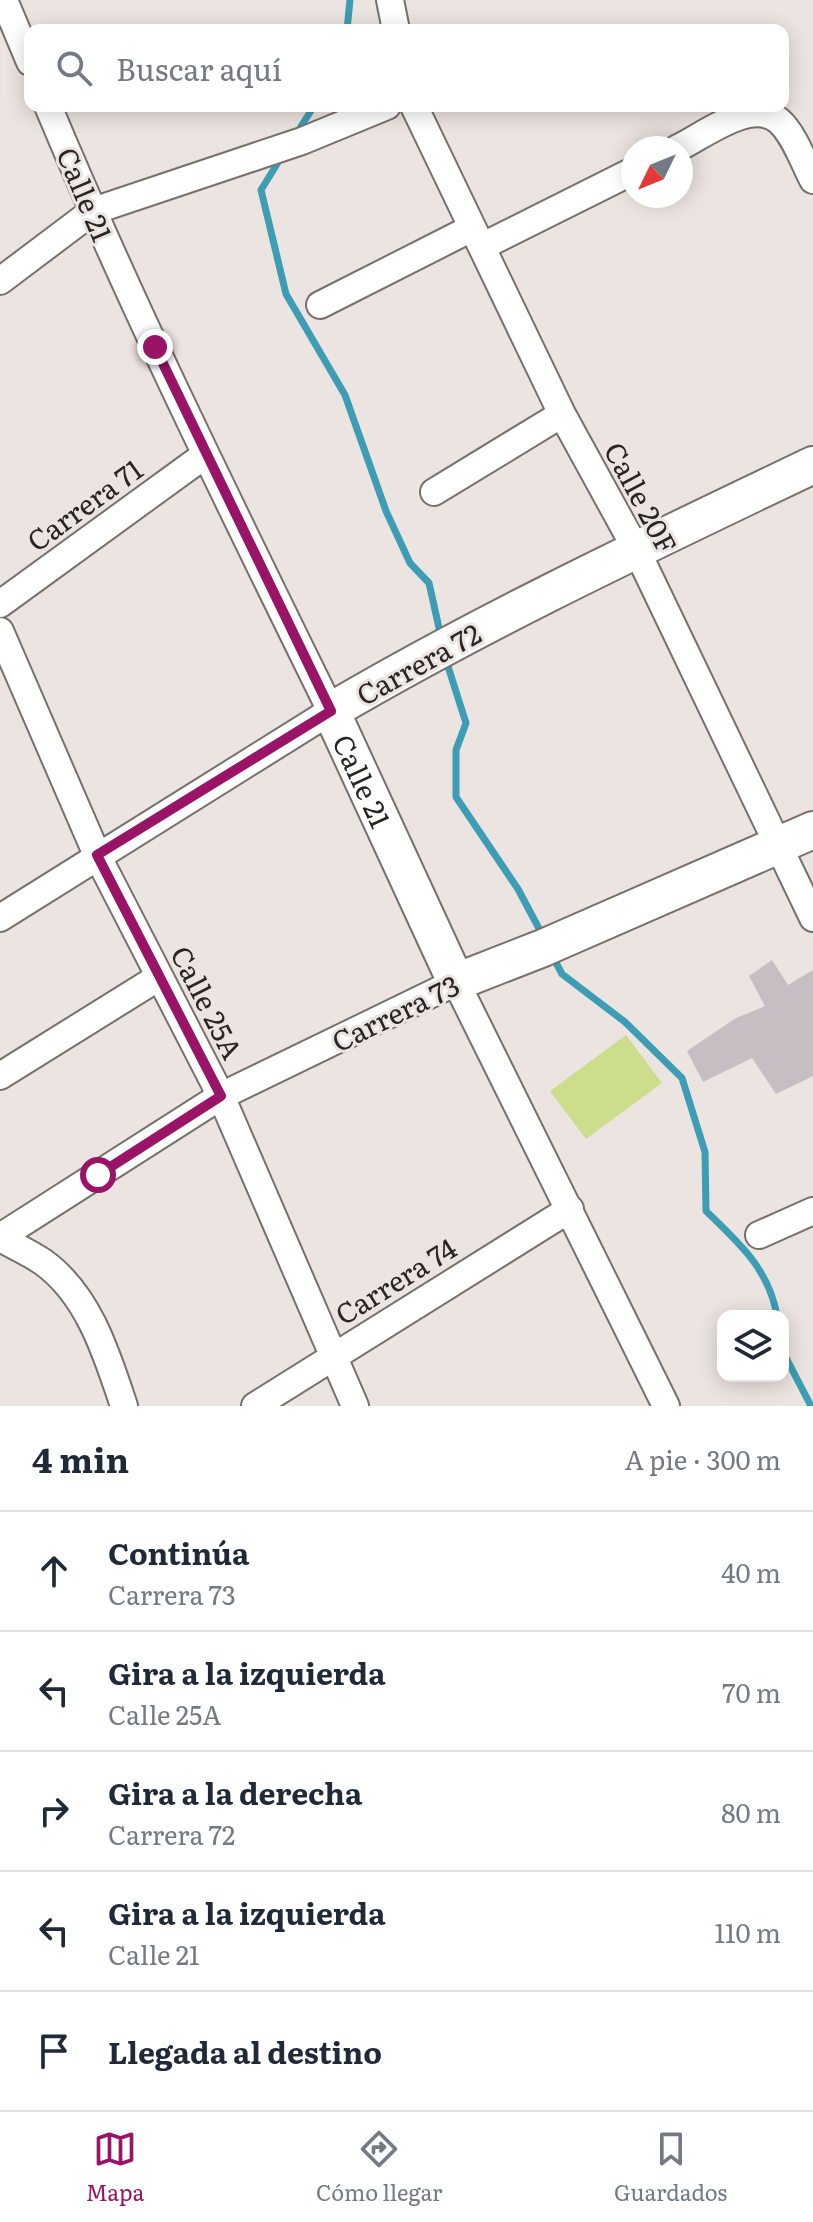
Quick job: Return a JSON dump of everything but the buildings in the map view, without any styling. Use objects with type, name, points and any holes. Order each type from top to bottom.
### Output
[{"type":"street","points":[[4,0],[24,48]]},
{"type":"street","points":[[390,0],[395,24]]},
{"type":"street","name":"Calle 21","points":[[51,112],[205,455],[331,711],[456,982],[666,1406]]},
{"type":"street","points":[[3,272],[93,211],[302,141],[372,112]]},
{"type":"street","name":"Calle 20F","points":[[417,112],[562,414],[636,549],[813,918]]},
{"type":"street","points":[[693,140],[749,112],[767,113],[781,122],[813,180]]},
{"type":"street","points":[[320,305],[621,176]]},
{"type":"street","points":[[434,492],[562,414]]},
{"type":"street","name":"Carrera 71","points":[[0,604],[205,455]]},
{"type":"street","name":"Carrera 72","points":[[0,918],[97,855],[414,662],[636,549],[813,465]]},
{"type":"street","name":"Calle 25A","points":[[0,631],[97,855],[221,1096],[355,1406]]},
{"type":"street","name":"Carrera 73","points":[[0,1238],[221,1096],[456,982],[543,948],[813,830]]},
{"type":"street","points":[[0,1076],[159,977]]},
{"type":"street","name":"Carrera 74","points":[[255,1406],[570,1209]]},
{"type":"street","points":[[759,1235],[813,1211]]},
{"type":"street","points":[[0,1238],[45,1263],[86,1310],[105,1349],[124,1406]]},
{"type":"green space","points":[[626,1035],[662,1083],[586,1139],[550,1091]]},
{"type":"waterway","points":[[348,24],[350,0]]},
{"type":"waterway","points":[[295,136],[310,112]]},
{"type":"waterway","points":[[282,156],[261,190],[286,294],[345,395],[386,511],[410,563],[429,583],[441,637]]},
{"type":"waterway","points":[[445,657],[466,723],[456,750],[456,797],[518,889],[544,938]]},
{"type":"waterway","points":[[553,957],[562,974],[625,1022],[682,1078],[705,1152],[706,1211],[751,1258],[767,1284],[776,1310]]},
{"type":"waterway","points":[[789,1364],[811,1406]]},
{"type":"route","points":[[98,1175],[221,1096],[97,855],[331,711],[155,347]]}]
